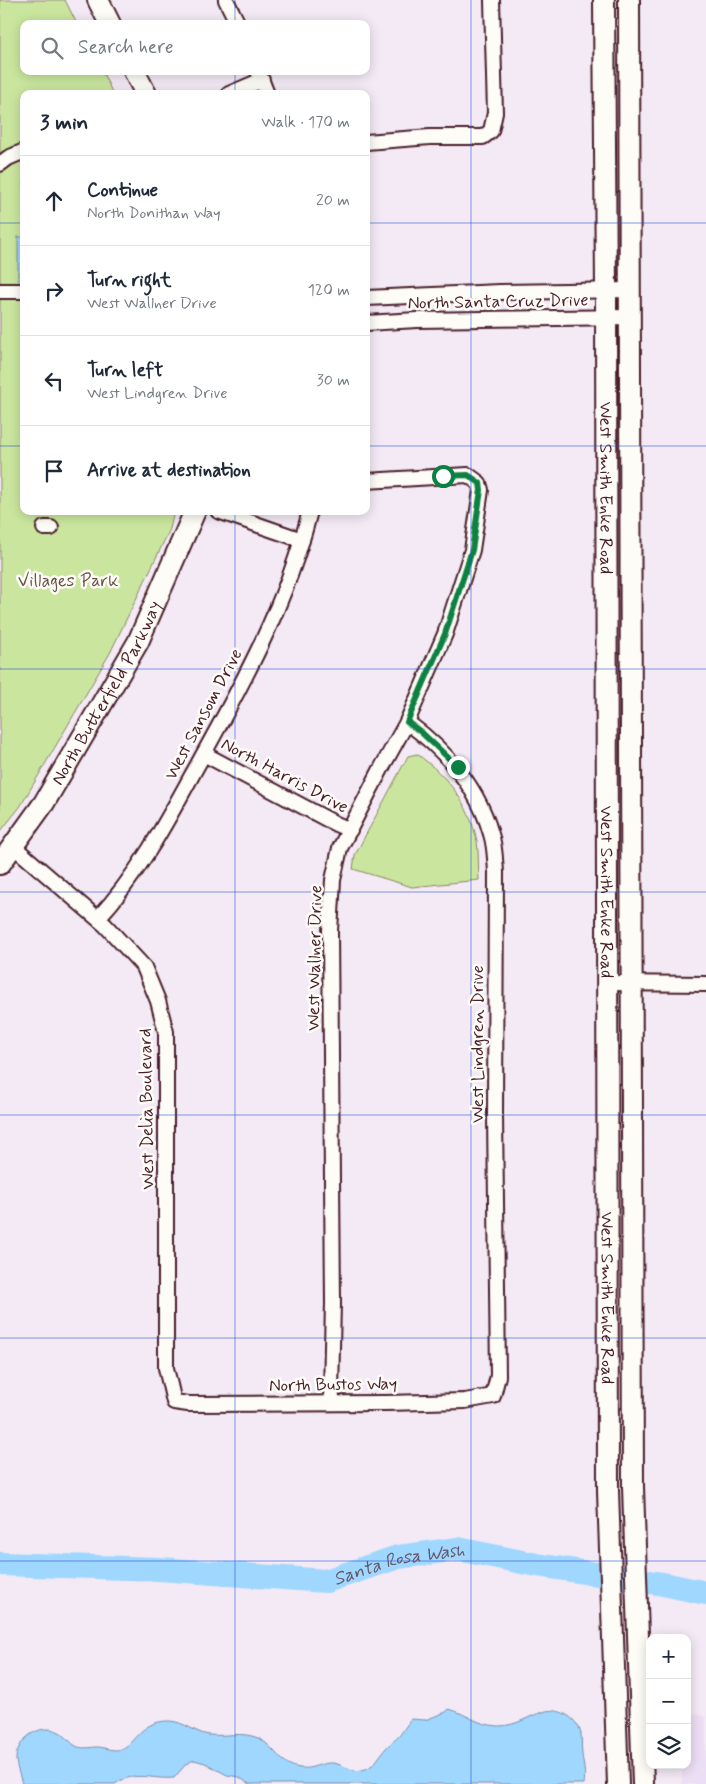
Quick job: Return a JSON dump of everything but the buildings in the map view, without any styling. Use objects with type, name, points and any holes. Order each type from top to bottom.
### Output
[{"type":"street","points":[[98,0],[108,20]]},
{"type":"street","points":[[226,0],[236,20]]},
{"type":"street","points":[[370,142],[430,137],[483,137],[491,131],[494,113],[492,0]]},
{"type":"street","name":"West Smith Enke Road","points":[[604,0],[608,1491],[618,1784]]},
{"type":"street","name":"West Smith Enke Road","points":[[629,0],[633,1487],[643,1784]]},
{"type":"street","points":[[136,75],[144,90]]},
{"type":"street","points":[[236,90],[260,76],[265,90]]},
{"type":"street","points":[[0,164],[20,152]]},
{"type":"street","name":"North Santa Cruz Drive","points":[[370,298],[500,292],[630,290]]},
{"type":"street","points":[[0,291],[20,291]]},
{"type":"street","name":"North Santa Cruz Drive","points":[[370,324],[417,320],[630,318]]},
{"type":"street","name":"West Wallner Drive","points":[[333,1403],[330,931],[333,880],[340,848],[407,722],[445,634],[472,550],[481,490],[480,483],[468,475],[370,481]]},
{"type":"street","name":"North Butterfield Parkway","points":[[0,864],[44,803],[138,642],[193,515]]},
{"type":"street","points":[[230,515],[302,540]]},
{"type":"street","name":"West Sansom Drive","points":[[98,918],[136,869],[165,823],[252,664],[279,606],[309,515]]},
{"type":"street","name":"West Lindgren Drive","points":[[407,722],[421,732],[458,767],[478,800],[491,834],[496,872],[495,1115],[498,1376],[492,1396]]},
{"type":"street","name":"North Harris Drive","points":[[204,754],[350,830]]},
{"type":"street","name":"West Delia Boulevard","points":[[13,846],[98,918],[144,967],[158,1001],[166,1032],[166,1368],[174,1402]]},
{"type":"street","points":[[606,983],[706,984]]},
{"type":"street","name":"North Bustos Way","points":[[174,1402],[188,1404],[465,1401],[492,1396]]},
{"type":"shaded area","points":[[691,1712],[706,1717],[706,1784],[682,1784],[682,1769],[691,1769]]},
{"type":"green space","name":"Villages Park","points":[[0,0],[65,0],[75,20],[20,20],[20,75],[104,75],[111,90],[20,90],[20,515],[173,515],[170,529],[110,653],[20,807],[0,832]]},
{"type":"green space","points":[[417,754],[438,772],[456,792],[469,815],[477,841],[479,880],[412,887],[353,869],[355,855],[408,756]]},
{"type":"water","points":[[18,237],[20,237],[20,280],[18,280]]},
{"type":"water","points":[[449,1709],[478,1722],[499,1726],[506,1726],[546,1711],[563,1713],[573,1719],[581,1734],[585,1772],[584,1784],[249,1784],[239,1777],[227,1775],[205,1763],[194,1760],[186,1764],[174,1778],[137,1776],[115,1784],[22,1784],[16,1761],[17,1751],[25,1739],[36,1731],[43,1729],[60,1732],[78,1747],[99,1747],[116,1750],[122,1749],[150,1725],[170,1721],[209,1735],[246,1735],[258,1738],[264,1741],[287,1763],[300,1768],[333,1763],[358,1771],[370,1767],[400,1735],[411,1719],[425,1720]]},
{"type":"waterway","name":"Santa Rosa Wash","points":[[0,1564],[159,1569],[326,1581],[398,1557],[458,1549],[537,1565],[663,1584],[706,1593]]},
{"type":"route","points":[[443,476],[468,475],[480,483],[481,490],[472,550],[445,634],[407,722],[421,732],[458,767]]}]
